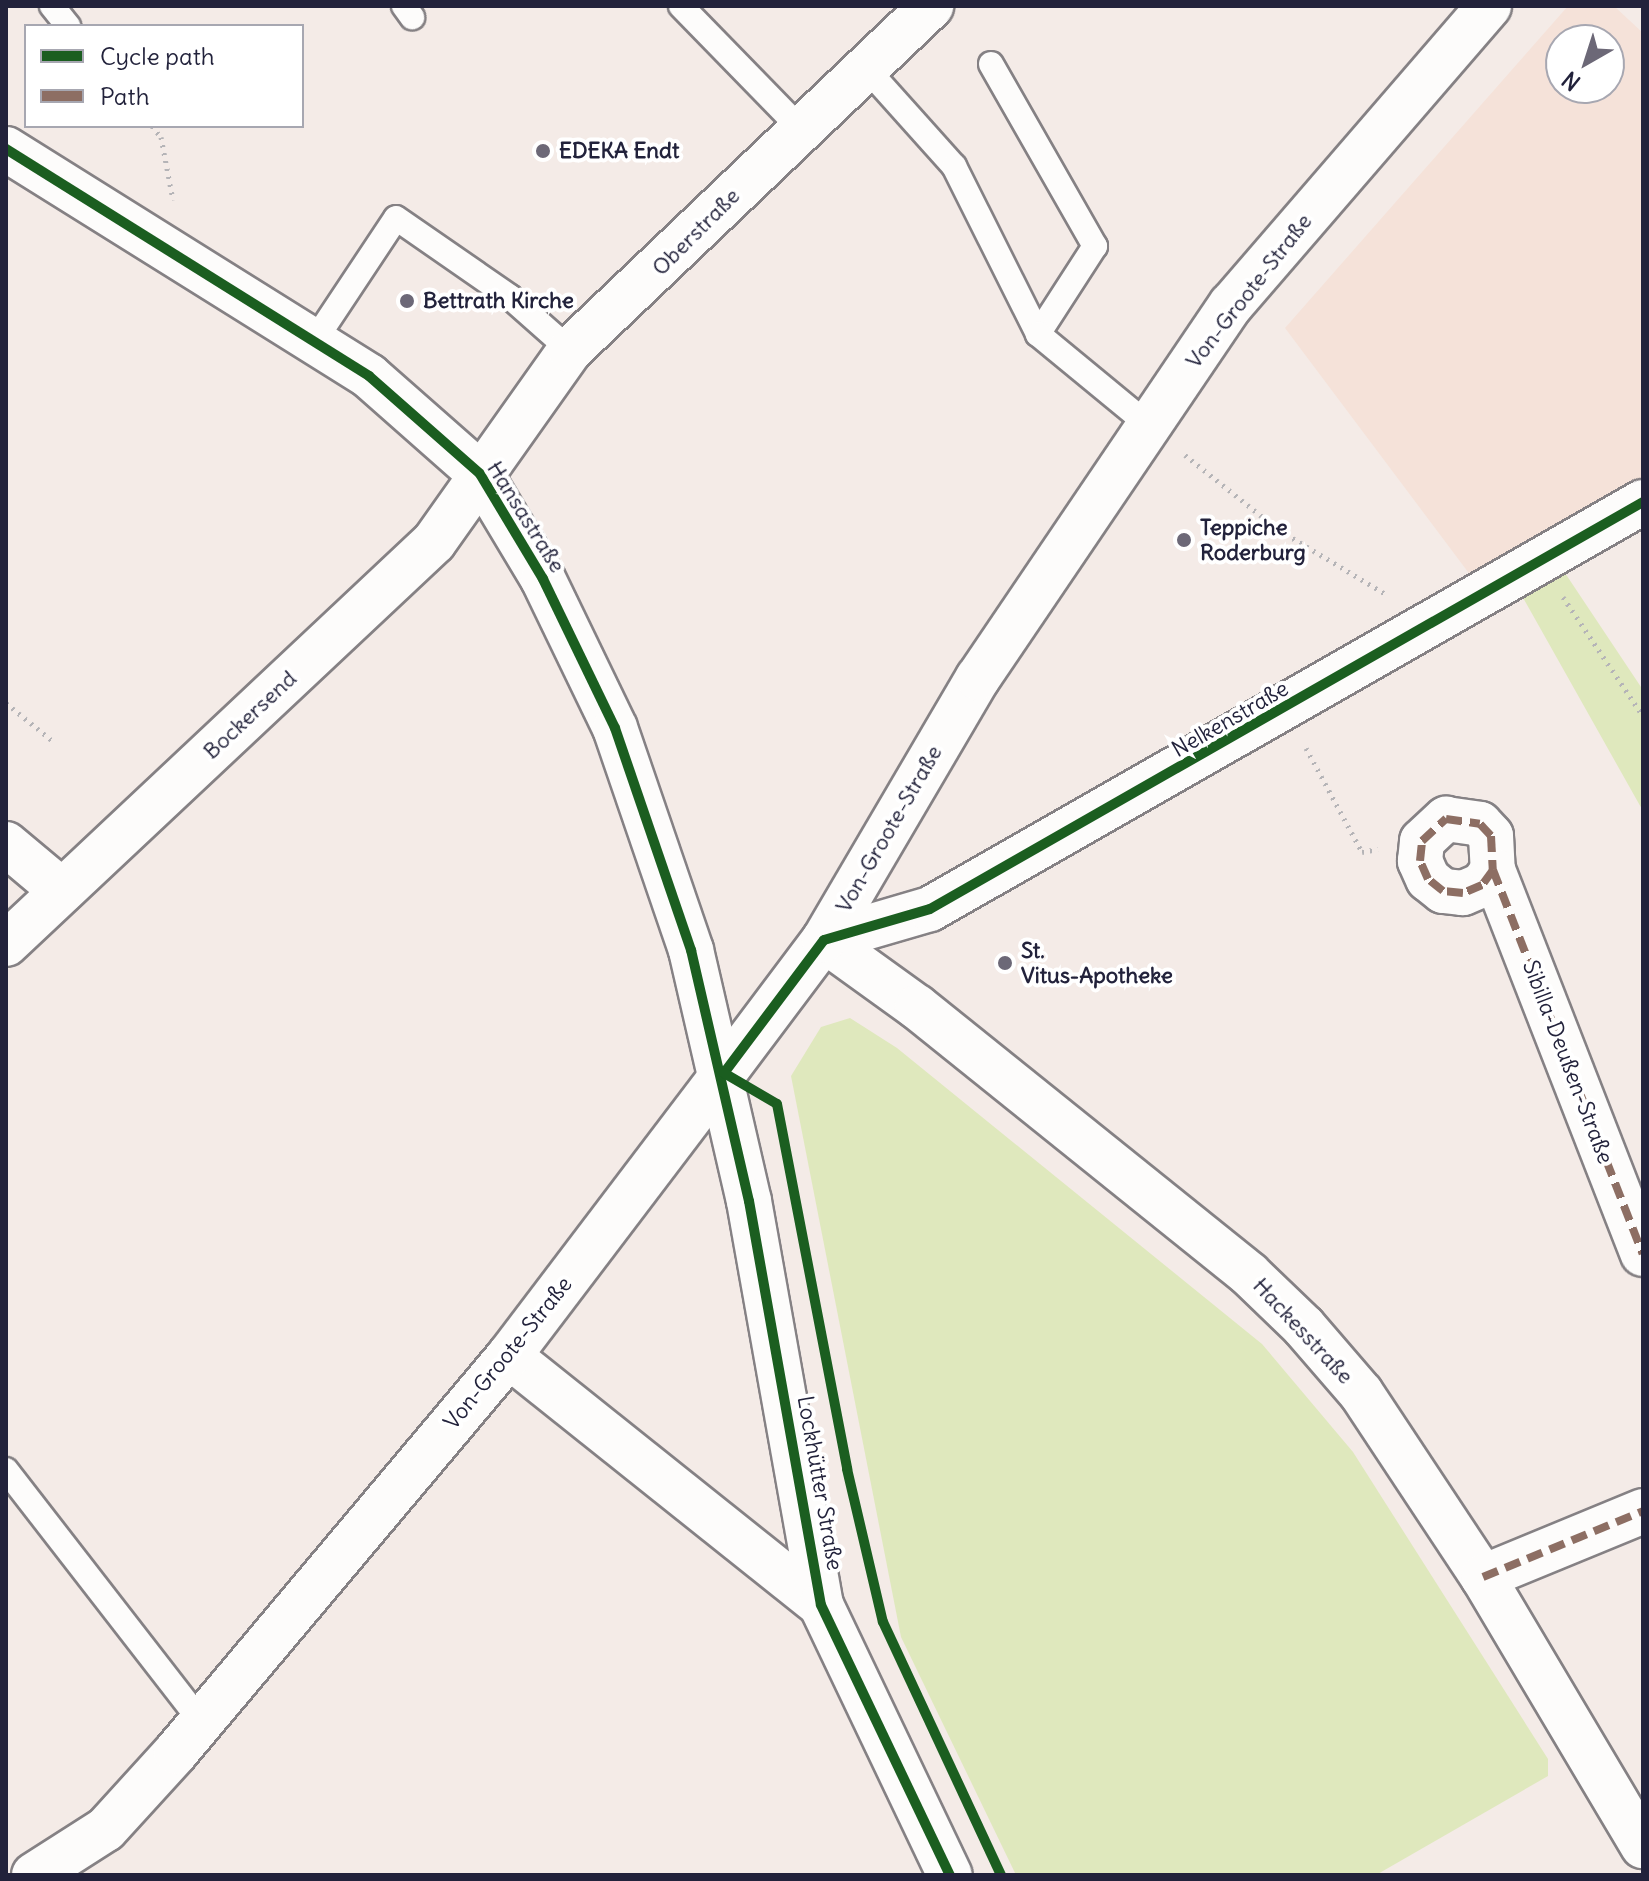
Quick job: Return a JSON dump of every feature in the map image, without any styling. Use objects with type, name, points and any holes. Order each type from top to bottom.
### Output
[{"type":"street","name":"Oberstraße","points":[[480,474],[570,350],[931,6]]},
{"type":"street","name":"Von-Groote-Straße","points":[[34,1875],[106,1829],[509,1356],[824,940],[978,678],[1147,424],[1231,305],[1489,6]]},
{"type":"street","name":"Hansastraße","points":[[6,149],[369,376],[480,474],[543,579],[615,728],[691,950],[724,1073]]},
{"type":"street","name":"Bockersend","points":[[6,944],[434,542],[480,474]]},
{"type":"street","name":"Nelkenstraße","points":[[824,940],[930,909],[1285,710],[1431,622],[1643,502]]},
{"type":"street","name":"Sibilla-Deußen-Straße","points":[[1422,841],[1446,819],[1480,824],[1491,836],[1493,870],[1643,1254]]},
{"type":"street","points":[[6,844],[62,891]]},
{"type":"street","name":"Hackesstraße","points":[[824,940],[917,1007],[1260,1284],[1361,1393],[1483,1577],[1643,1846]]},
{"type":"street","name":"Lockhütter Straße","points":[[724,1073],[821,1605],[950,1875]]},
{"type":"street","name":"Lockhütter Straße","points":[[509,1356],[821,1605]]},
{"type":"street","points":[[1483,1577],[1643,1511]]},
{"type":"lane","points":[[52,6],[66,24]]},
{"type":"lane","points":[[681,6],[800,128]]},
{"type":"lane","points":[[991,64],[1095,246],[1038,334]]},
{"type":"lane","points":[[866,68],[954,166],[1038,334],[1147,424]]},
{"type":"lane","points":[[315,340],[396,218],[510,297],[570,350]]},
{"type":"lane","points":[[6,1470],[201,1721]]},
{"type":"path","points":[[154,128],[161,137],[185,260]]},
{"type":"path","points":[[1147,424],[1279,530],[1431,622]]},
{"type":"path","points":[[1533,563],[1568,603],[1643,716]]},
{"type":"path","points":[[6,703],[54,742]]},
{"type":"path","points":[[1285,710],[1362,852],[1422,841]]},
{"type":"shaded area","points":[[1568,6],[1614,6],[1643,33],[1643,482],[1474,580],[1285,328],[1545,32],[1545,104],[1625,104],[1625,24],[1552,24]]},
{"type":"green space","points":[[1565,573],[1643,690],[1643,811],[1522,596]]},
{"type":"green space","points":[[850,1018],[897,1048],[1262,1344],[1353,1452],[1548,1759],[1548,1776],[1376,1875],[1016,1875],[901,1637],[791,1076],[821,1027]]},
{"type":"marked path","points":[[1493,870],[1482,885],[1463,893],[1443,891],[1428,879],[1420,861],[1422,841],[1446,819],[1480,824],[1491,836],[1493,870],[1643,1254]]},
{"type":"marked path","points":[[1483,1577],[1643,1511]]},
{"type":"cycle path","points":[[6,149],[369,376],[480,474],[543,579],[615,728],[691,950],[749,1201],[821,1605],[950,1875]]},
{"type":"cycle path","points":[[724,1073],[824,940],[930,909],[1643,502]]},
{"type":"cycle path","points":[[724,1073],[777,1104],[847,1469],[883,1622],[1001,1875]]},
{"type":"place","name":"EDEKA Endt","points":[[543,151]]},
{"type":"place","name":"Bettrath Kirche","points":[[407,301]]},
{"type":"place","name":"Teppiche Roderburg","points":[[1184,540]]},
{"type":"place","name":"St. Vitus-Apotheke","points":[[1005,963]]}]
